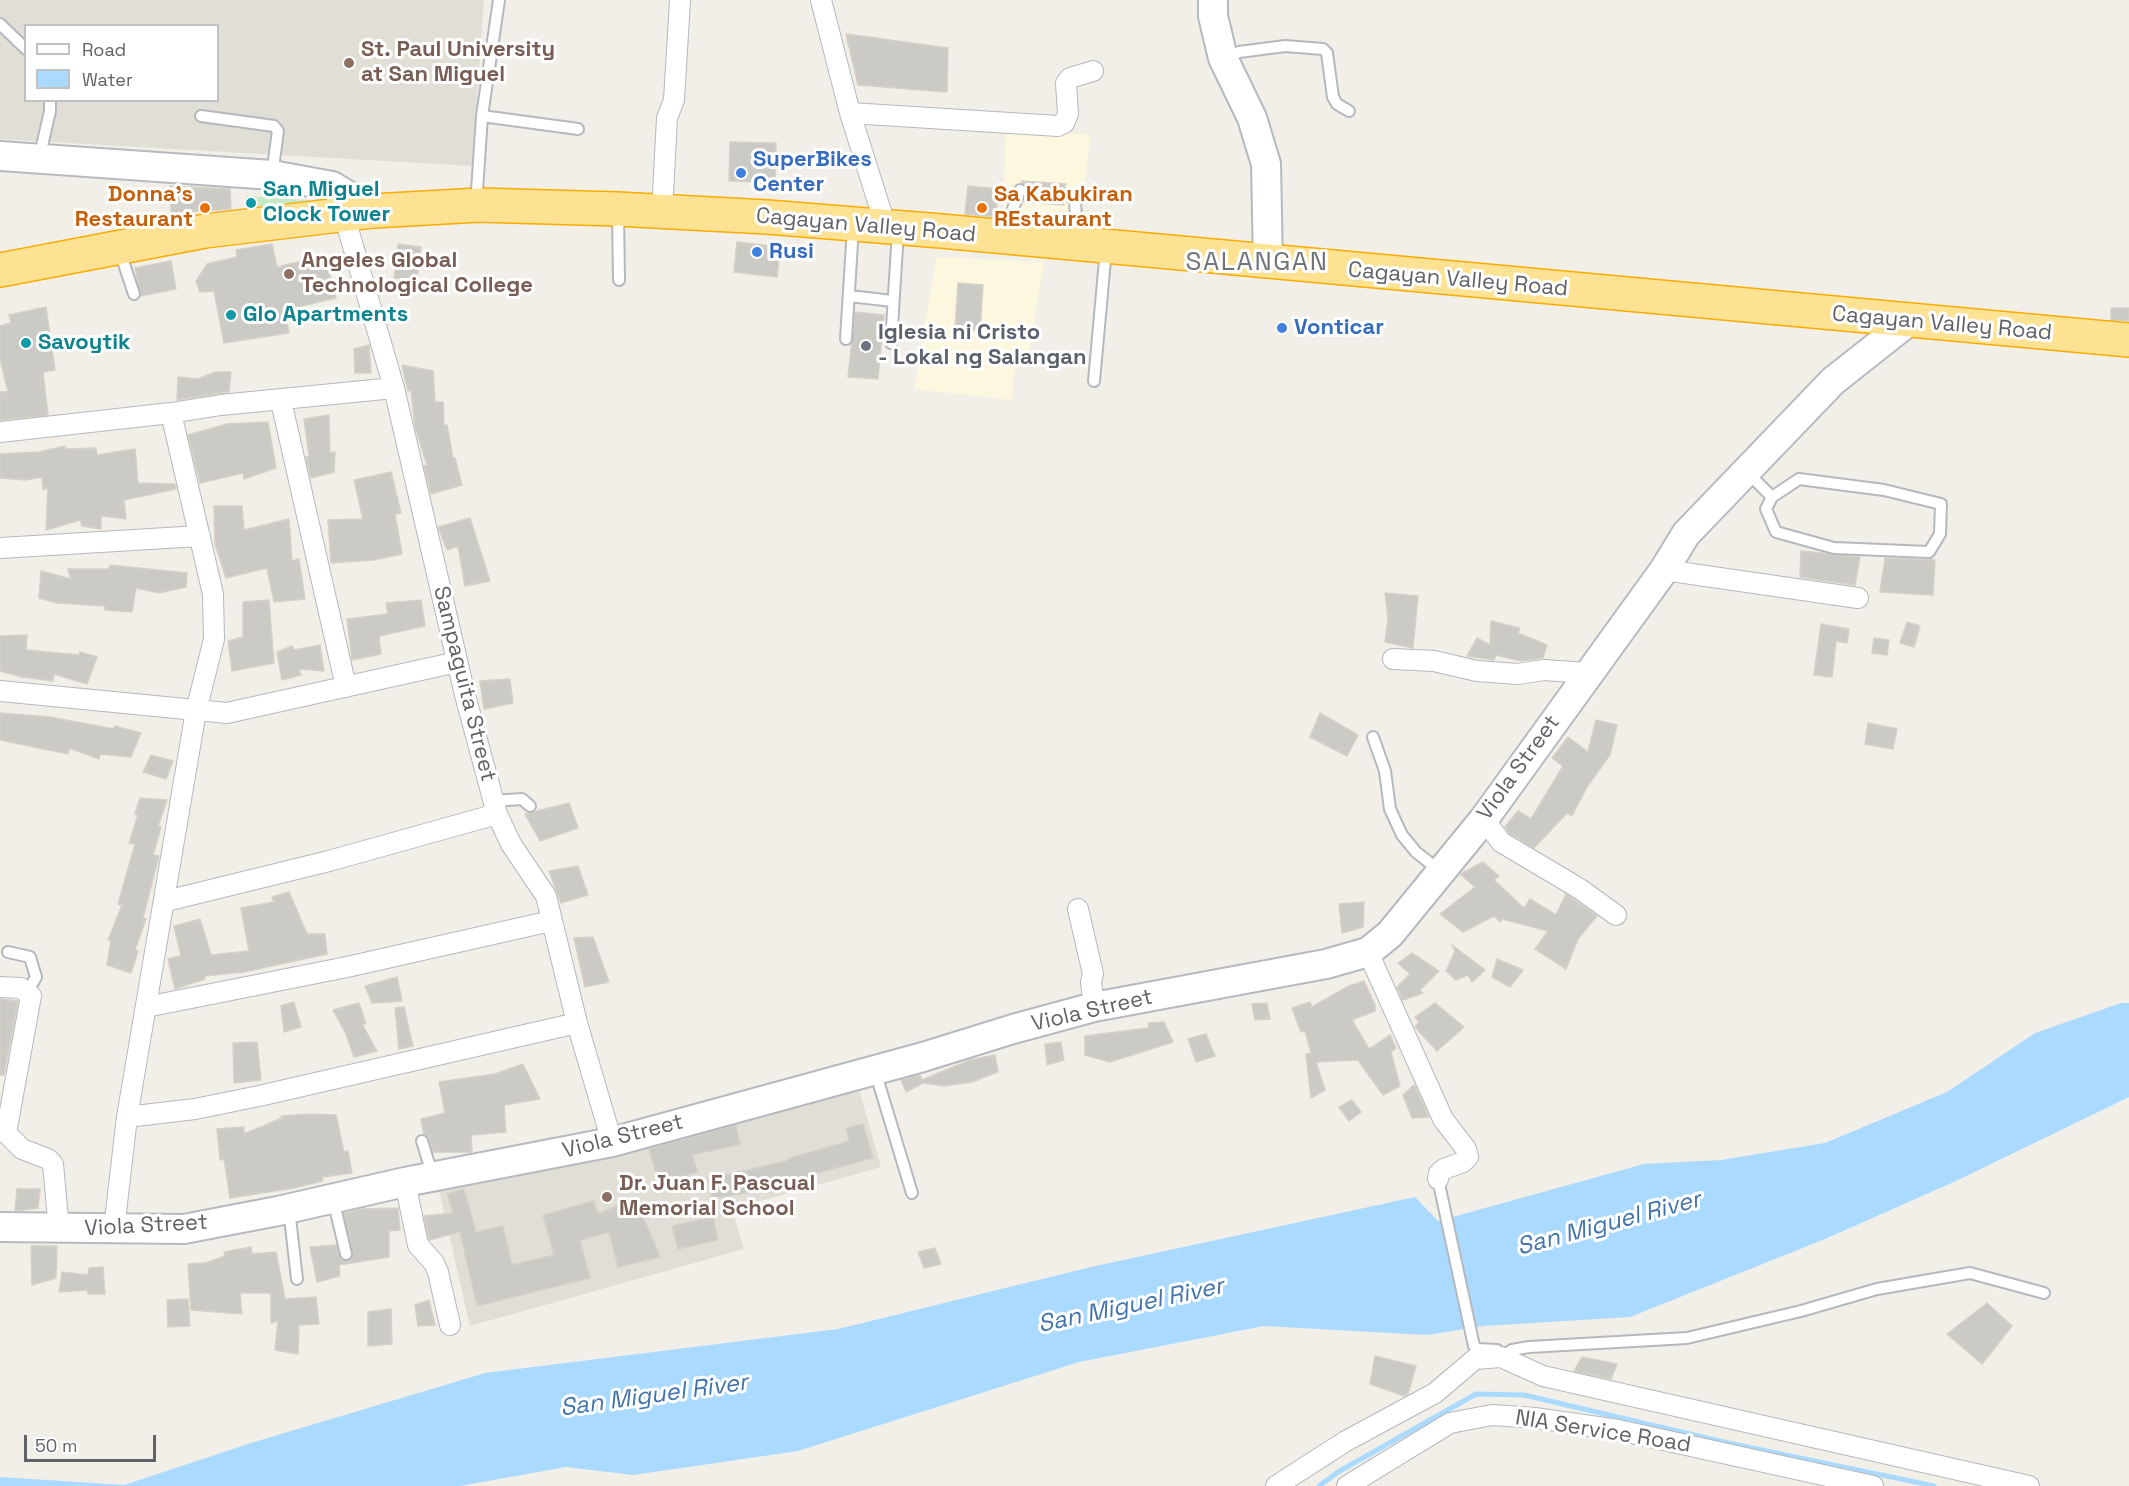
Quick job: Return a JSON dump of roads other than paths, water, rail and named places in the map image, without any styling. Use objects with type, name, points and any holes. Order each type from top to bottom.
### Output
[{"type":"highway","name":"Cagayan Valley Road","points":[[0,270],[204,231],[358,213],[479,205],[618,209],[892,227],[2129,340]]},
{"type":"street","points":[[662,212],[667,118],[674,100],[680,0]]},
{"type":"street","points":[[822,0],[850,113],[892,227]]},
{"type":"street","points":[[1214,0],[1213,16],[1223,58],[1261,142],[1268,187],[1268,263]]},
{"type":"street","points":[[850,113],[1058,126],[1064,123],[1068,114],[1066,83],[1070,78],[1093,71]]},
{"type":"street","points":[[0,156],[272,175],[332,186],[358,213]]},
{"type":"street","name":"Sampaguita Street","points":[[358,213],[394,388],[457,662],[495,808],[511,844],[543,889],[577,1023],[612,1142]]},
{"type":"street","name":"Viola Street","points":[[0,1227],[59,1230],[184,1228],[289,1209],[405,1182],[612,1142],[1094,1007],[1326,964],[1368,952],[1390,934],[1484,819],[1587,673],[1664,570],[1686,534],[1833,381],[1909,321]]},
{"type":"street","points":[[0,432],[171,413],[221,405],[281,401],[394,388]]},
{"type":"street","points":[[281,401],[346,687]]},
{"type":"street","points":[[114,1229],[127,1117],[166,901],[196,711],[215,628],[213,594],[171,413]]},
{"type":"street","points":[[0,548],[200,536]]},
{"type":"street","points":[[1664,570],[1858,598]]},
{"type":"street","points":[[1393,659],[1434,661],[1477,671],[1518,674],[1544,670],[1587,673]]},
{"type":"street","points":[[0,691],[228,713],[457,662]]},
{"type":"street","points":[[166,901],[328,861],[495,808]]},
{"type":"street","points":[[1484,819],[1501,842],[1580,889],[1616,915]]},
{"type":"street","points":[[1078,909],[1093,974],[1091,982],[1094,1007]]},
{"type":"street","points":[[146,1007],[347,967],[551,921]]},
{"type":"street","points":[[1368,952],[1443,1119],[1466,1149],[1468,1157],[1463,1162],[1444,1169],[1439,1173],[1438,1179]]},
{"type":"street","points":[[0,987],[28,991],[30,1002],[6,1133],[22,1149],[48,1159],[53,1164],[59,1230]]},
{"type":"street","points":[[127,1117],[195,1109],[577,1023]]},
{"type":"street","points":[[405,1182],[418,1245],[434,1263],[438,1272],[450,1325]]},
{"type":"street","points":[[1276,1486],[1346,1441],[1438,1396],[1475,1359],[1501,1357],[1543,1376],[2030,1486]]},
{"type":"street","points":[[1438,1396],[1449,1420]]},
{"type":"street","name":"NIA Service Road","points":[[1347,1486],[1449,1420],[1492,1415],[1606,1428],[1873,1486]]},
{"type":"lane","points":[[479,205],[477,191],[482,116],[499,0]]},
{"type":"lane","points":[[0,24],[24,46]]},
{"type":"lane","points":[[1223,58],[1239,52],[1285,45],[1323,49],[1327,53],[1333,97],[1337,104],[1349,111]]},
{"type":"lane","points":[[39,159],[50,102]]},
{"type":"lane","points":[[201,116],[274,126],[278,130],[272,175]]},
{"type":"lane","points":[[482,116],[578,129]]},
{"type":"lane","points":[[1010,238],[1010,218],[1020,190]]},
{"type":"lane","points":[[1065,194],[1075,199],[1091,246],[1094,381]]},
{"type":"lane","points":[[618,209],[619,280]]},
{"type":"lane","points":[[846,339],[853,224]]},
{"type":"lane","points":[[891,343],[892,227]]},
{"type":"lane","points":[[118,246],[134,294]]},
{"type":"lane","points":[[849,297],[893,301]]},
{"type":"lane","points":[[1746,471],[1772,497]]},
{"type":"lane","points":[[1799,479],[1884,490],[1941,504],[1940,534],[1929,552],[1833,548],[1776,532],[1766,509],[1772,497],[1799,479]]},
{"type":"lane","points":[[1373,737],[1385,771],[1390,809],[1402,835],[1416,852],[1440,871]]},
{"type":"lane","points":[[495,808],[522,799],[530,806]]},
{"type":"lane","points":[[8,952],[30,957],[36,977],[28,991]]},
{"type":"lane","points":[[874,1070],[912,1193]]},
{"type":"lane","points":[[422,1141],[433,1177]]},
{"type":"lane","points":[[1438,1179],[1474,1346],[1478,1349],[1497,1350],[1501,1357],[1512,1350],[1529,1347],[1686,1338],[1801,1311],[1877,1289],[1970,1273],[2044,1293]]},
{"type":"lane","points":[[333,1199],[346,1254]]},
{"type":"lane","points":[[289,1209],[297,1279]]},
{"type":"water","name":"San Miguel River","points":[[2121,1003],[2129,1003],[2129,1097],[1956,1181],[1825,1239],[1630,1317],[1484,1326],[1427,1335],[1264,1326],[1079,1362],[798,1451],[633,1475],[566,1467],[460,1486],[0,1486],[0,1477],[124,1485],[251,1443],[485,1373],[838,1329],[1091,1267],[1415,1197],[1438,1221],[1644,1164],[1721,1160],[1825,1143],[1947,1092],[2035,1033]]},
{"type":"waterway","points":[[1319,1486],[1338,1472],[1476,1394],[1524,1395],[1728,1443],[1934,1486]]},
{"type":"place","name":"St. Paul University at San Miguel","points":[[349,63]]},
{"type":"place","name":"SuperBikes Center","points":[[741,173]]},
{"type":"place","name":"San Miguel Clock Tower","points":[[251,203]]},
{"type":"place","name":"Donna's Restaurant","points":[[205,208]]},
{"type":"place","name":"Sa Kabukiran REstaurant","points":[[982,208]]},
{"type":"place","name":"Rusi","points":[[757,252]]},
{"type":"place","name":"Angeles Global Technological College","points":[[289,274]]},
{"type":"place","name":"Glo Apartments","points":[[231,315]]},
{"type":"place","name":"Vonticar","points":[[1282,328]]},
{"type":"place","name":"Savoytik","points":[[26,343]]},
{"type":"place","name":"Iglesia ni Cristo - Lokal ng Salangan","points":[[866,346]]},
{"type":"place","name":"Dr. Juan F. Pascual Memorial School","points":[[607,1197]]},
{"type":"district","name":"SALANGAN","points":[[1257,263]]}]
